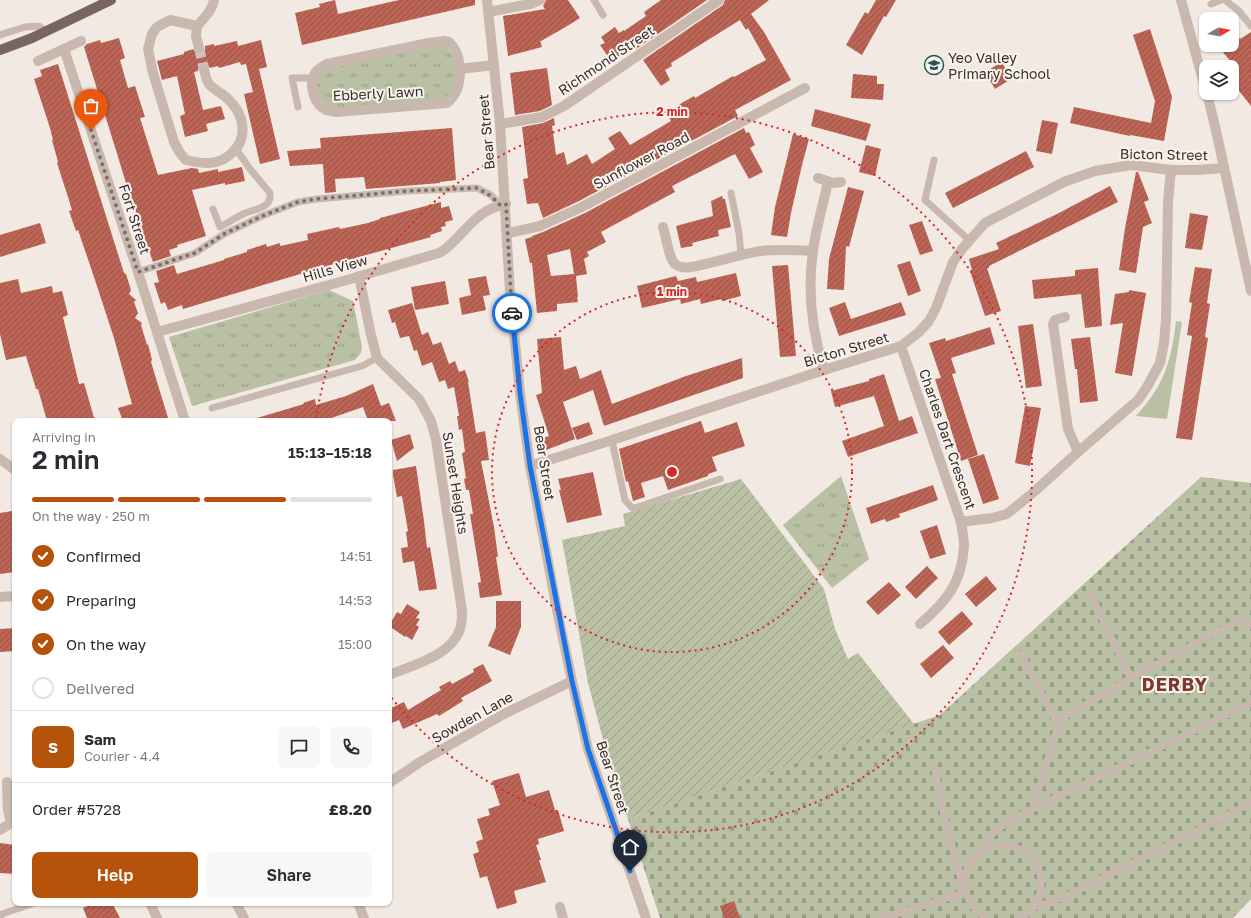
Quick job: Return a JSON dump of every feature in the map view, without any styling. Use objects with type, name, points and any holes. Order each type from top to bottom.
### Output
[{"type":"main road","points":[[0,50],[111,0]]},
{"type":"street","points":[[199,48],[196,36],[197,26],[207,15],[214,0]]},
{"type":"street","name":"Bear Street","points":[[487,0],[500,124],[503,204],[508,233],[510,292],[520,393],[530,466],[572,681],[588,749],[646,918]]},
{"type":"street","points":[[488,12],[526,5],[540,0]]},
{"type":"street","name":"Richmond Street","points":[[500,124],[542,117],[564,106],[719,0]]},
{"type":"street","points":[[1181,0],[1199,66]]},
{"type":"street","points":[[197,26],[170,20],[164,22],[157,27],[152,34],[148,49],[153,73],[172,135],[180,152],[186,160],[199,164],[222,161],[236,149],[242,136],[243,126],[242,118],[239,112],[229,99],[209,84],[204,69]]},
{"type":"street","points":[[38,61],[81,41]]},
{"type":"street","name":"Ebberly Lawn","points":[[444,41],[449,42],[456,51],[460,69],[456,94],[447,103],[336,112],[323,108],[315,98],[313,90],[313,78],[318,70],[327,64],[429,43],[444,41]]},
{"type":"street","name":"Fort Street","points":[[64,49],[138,272],[184,418]]},
{"type":"street","points":[[460,69],[494,65]]},
{"type":"street","name":"Sunflower Road","points":[[508,233],[540,226],[582,207],[805,88]]},
{"type":"street","points":[[1208,100],[1248,261],[1251,291]]},
{"type":"street","name":"Bicton Street","points":[[530,466],[902,346],[918,333],[929,321],[936,308],[953,262],[962,248],[985,223],[1064,182],[1089,173],[1118,166],[1131,165],[1171,170],[1224,168]]},
{"type":"street","name":"Charles Dart Crescent","points":[[902,346],[962,522],[992,518],[1007,514],[1036,491],[1138,400],[1160,363],[1166,320],[1168,202],[1171,170]]},
{"type":"street","points":[[818,178],[828,182],[841,182]]},
{"type":"street","points":[[824,370],[816,344],[811,312],[810,283],[813,251],[828,182]]},
{"type":"street","name":"Hills View","points":[[157,332],[340,282],[444,250],[476,218],[489,208],[503,204]]},
{"type":"street","points":[[663,227],[672,261],[680,267],[685,268],[701,266],[741,255],[769,250],[813,251]]},
{"type":"street","name":"Sunset Heights","points":[[359,276],[371,335],[378,358],[419,398],[431,421],[436,440],[462,611],[460,629],[452,643],[447,648],[436,655],[392,674]]},
{"type":"street","points":[[1066,318],[1055,320],[1053,324],[1068,428],[1078,452]]},
{"type":"street","points":[[0,459],[12,468]]},
{"type":"street","points":[[920,624],[941,605],[956,584],[962,565],[964,545],[962,522]]},
{"type":"street","points":[[0,597],[12,596]]},
{"type":"street","name":"Sowden Lane","points":[[392,781],[420,762],[504,714],[572,681]]},
{"type":"street","points":[[7,782],[8,810],[12,820]]},
{"type":"street","points":[[0,830],[12,823]]},
{"type":"street","points":[[151,906],[157,918]]},
{"type":"street","points":[[238,906],[244,918]]},
{"type":"street","points":[[359,906],[364,918]]},
{"type":"street","points":[[560,907],[563,918]]},
{"type":"lane","points":[[594,0],[603,14]]},
{"type":"lane","points":[[1211,4],[1221,0]]},
{"type":"lane","points":[[1224,0],[1239,12],[1251,26]]},
{"type":"lane","points":[[0,35],[25,27],[39,26],[45,31]]},
{"type":"lane","points":[[298,108],[292,78],[313,78]]},
{"type":"lane","points":[[213,209],[220,227],[243,214],[255,211],[267,205],[270,201],[270,193],[236,149]]},
{"type":"lane","points":[[934,160],[925,200],[969,240]]},
{"type":"lane","points":[[138,272],[195,253],[224,234],[262,216],[298,202],[407,191],[477,188],[503,204]]},
{"type":"lane","points":[[731,193],[739,233],[741,255]]},
{"type":"lane","points":[[212,408],[362,366],[378,358]]},
{"type":"lane","points":[[612,440],[625,500],[632,508],[720,479]]},
{"type":"lane","points":[[1091,595],[1131,678]]},
{"type":"lane","points":[[1033,808],[1060,719],[1131,678],[1236,622],[1243,621],[1251,626]]},
{"type":"lane","points":[[1021,654],[1053,715],[1060,719]]},
{"type":"lane","points":[[965,889],[966,873],[971,862],[981,852],[992,834],[1010,820],[1251,703]]},
{"type":"lane","points":[[934,766],[946,824],[962,884],[968,899],[975,910],[985,918]]},
{"type":"lane","points":[[1020,918],[1034,907],[1089,884],[1251,803]]},
{"type":"lane","points":[[981,852],[992,847],[1004,845],[1016,847],[1027,853],[1035,862],[1040,874],[1042,886],[1039,898],[1034,907]]},
{"type":"lane","points":[[884,918],[965,889]]},
{"type":"lane","points":[[0,917],[2,914],[25,906]]},
{"type":"green space","points":[[444,41],[460,69],[453,98],[336,112],[319,103],[315,74],[318,70]]},
{"type":"green space","points":[[329,290],[353,301],[362,347],[361,353],[355,360],[192,406],[169,337]]},
{"type":"green space","points":[[1176,321],[1182,322],[1167,419],[1136,416],[1146,405],[1165,373],[1172,349]]},
{"type":"green space","points":[[841,476],[869,559],[832,588],[783,525]]},
{"type":"green space","points":[[1201,477],[1251,483],[1251,899],[1233,918],[660,918],[628,819],[940,715]]},
{"type":"green space","points":[[741,479],[824,589],[835,629],[848,659],[858,653],[914,724],[628,819],[610,765],[588,683],[562,540],[625,526],[623,514]]},
{"type":"building","points":[[335,0],[338,14],[399,0],[475,0],[475,5],[302,45],[295,13],[320,7],[319,4]]},
{"type":"building","points":[[546,0],[568,0],[580,18],[541,41],[540,40],[542,47],[508,56],[503,16],[545,9],[543,6]]},
{"type":"building","points":[[661,0],[707,0],[636,49],[634,46],[611,61],[600,45],[605,43],[601,37],[615,27],[619,33],[624,31],[646,16],[644,12]]},
{"type":"building","points":[[725,0],[769,0],[751,14],[764,32],[791,80],[735,110],[738,116],[579,201],[543,218],[538,203],[527,204],[523,179],[528,178],[522,127],[543,123],[554,118],[555,125],[552,126],[556,155],[564,152],[567,165],[587,154],[592,164],[615,149],[608,138],[620,131],[630,145],[671,121],[666,112],[694,96],[695,98],[733,76],[734,77],[766,60],[748,28],[746,30],[740,20],[671,63],[672,66],[665,70],[670,80],[661,86],[643,60],[723,5]]},
{"type":"building","points":[[876,0],[896,0],[886,17],[884,16],[862,55],[846,45],[865,12],[868,14]]},
{"type":"building","points":[[1150,29],[1172,97],[1164,141],[1130,136],[1070,123],[1074,107],[1151,123],[1155,101],[1133,35]]},
{"type":"building","points":[[1251,32],[1251,106],[1239,91],[1239,60],[1230,60],[1223,52],[1239,52],[1239,38],[1240,39]]},
{"type":"building","points":[[119,38],[125,58],[120,60],[128,88],[135,86],[145,117],[140,118],[158,175],[192,168],[198,169],[199,173],[218,169],[218,172],[242,167],[245,181],[225,185],[225,183],[192,190],[206,236],[177,245],[178,247],[169,250],[171,256],[153,262],[127,186],[84,47],[87,44],[100,40],[101,43]]},
{"type":"building","points":[[261,40],[267,67],[259,69],[280,159],[260,164],[244,94],[253,92],[246,64],[241,65],[240,62],[219,68],[218,66],[210,68],[206,63],[199,64],[198,71],[194,72],[203,110],[221,106],[225,119],[206,124],[208,131],[185,137],[180,116],[185,114],[177,76],[162,80],[157,61],[184,54],[184,52],[193,49],[197,54],[201,54],[205,50],[205,46],[214,44],[214,46],[237,41],[238,46]]},
{"type":"building","points":[[1002,62],[1011,79],[995,89],[985,72]]},
{"type":"building","points":[[58,64],[124,273],[126,274],[131,290],[129,294],[136,300],[134,302],[138,313],[135,318],[142,323],[141,325],[152,360],[151,362],[168,418],[122,418],[118,408],[132,404],[114,338],[78,230],[76,231],[69,211],[72,210],[57,163],[50,128],[34,79],[42,76],[40,70]]},
{"type":"building","points":[[547,68],[552,105],[540,111],[515,115],[510,73]]},
{"type":"building","points":[[853,74],[877,76],[877,84],[884,84],[883,100],[851,98]]},
{"type":"building","points":[[815,109],[871,124],[866,141],[811,126]]},
{"type":"building","points":[[1042,120],[1058,123],[1052,154],[1036,151]]},
{"type":"building","points":[[452,128],[456,180],[440,183],[366,189],[364,177],[335,179],[336,192],[325,193],[323,164],[290,166],[287,151],[321,148],[320,138]]},
{"type":"building","points":[[744,128],[746,133],[749,132],[755,145],[750,148],[763,172],[749,179],[735,154],[672,186],[675,192],[601,232],[606,242],[587,252],[589,256],[584,259],[587,274],[576,276],[578,302],[557,304],[557,311],[537,313],[532,263],[530,263],[525,239],[585,213]],"holes":[[[570,249],[574,274],[551,276],[547,255]]]},
{"type":"building","points":[[793,134],[809,139],[791,213],[787,237],[771,235],[775,207]]},
{"type":"building","points":[[866,145],[881,149],[875,176],[859,172]]},
{"type":"building","points":[[1026,151],[1034,167],[953,208],[945,193]]},
{"type":"building","points":[[1136,172],[1138,172],[1149,200],[1144,202],[1152,223],[1143,227],[1136,273],[1119,270],[1125,228]]},
{"type":"building","points":[[1110,186],[1118,202],[987,268],[1001,311],[985,316],[970,271],[972,270],[969,259],[999,249],[996,243],[1057,214]]},
{"type":"building","points":[[848,187],[864,191],[849,247],[846,246],[844,290],[827,289],[829,259]]},
{"type":"building","points":[[722,196],[723,199],[725,199],[731,227],[718,230],[719,236],[692,243],[693,246],[681,248],[676,226],[713,216],[711,201]]},
{"type":"building","points":[[441,202],[441,208],[449,206],[453,220],[445,222],[446,226],[441,227],[442,231],[430,235],[431,237],[183,309],[182,305],[168,310],[165,302],[161,304],[154,283],[159,282],[156,271],[174,265],[177,274],[224,260],[266,244],[267,247],[280,243],[280,246],[308,240],[307,234],[339,227],[340,229],[368,223],[380,218]]},
{"type":"building","points":[[1190,213],[1208,216],[1202,250],[1185,248]]},
{"type":"building","points":[[922,221],[933,251],[920,255],[909,225]]},
{"type":"building","points":[[40,223],[46,243],[0,257],[0,235]]},
{"type":"building","points":[[910,261],[921,291],[908,296],[897,265]]},
{"type":"building","points":[[788,265],[796,356],[780,357],[772,266]]},
{"type":"building","points":[[1195,267],[1212,269],[1207,303],[1210,304],[1205,337],[1208,338],[1192,440],[1176,438],[1192,336],[1187,335],[1192,303],[1189,302]]},
{"type":"building","points":[[1098,268],[1102,326],[1085,328],[1081,294],[1034,299],[1032,280],[1075,276],[1075,270]]},
{"type":"building","points":[[736,273],[741,296],[701,304],[700,299],[681,304],[680,299],[642,308],[637,286],[676,276],[678,281],[696,277],[697,282]]},
{"type":"building","points":[[486,276],[490,295],[483,296],[486,310],[462,315],[459,298],[471,295],[468,279]]},
{"type":"building","points":[[18,279],[21,293],[52,286],[53,293],[62,291],[68,315],[63,317],[79,384],[84,383],[94,418],[46,418],[38,389],[36,389],[26,356],[6,360],[0,334],[0,283]]},
{"type":"building","points":[[445,281],[449,304],[415,310],[411,287]]},
{"type":"building","points":[[1129,290],[1146,293],[1132,376],[1115,373],[1123,323],[1110,325],[1115,294],[1129,292]]},
{"type":"building","points":[[845,302],[851,319],[901,302],[906,315],[839,336],[829,308]]},
{"type":"building","points":[[412,303],[422,335],[428,332],[433,345],[441,342],[449,364],[455,361],[459,372],[465,370],[469,382],[476,433],[485,431],[489,460],[481,461],[494,527],[498,557],[496,557],[502,595],[480,598],[478,583],[481,582],[470,514],[473,514],[469,490],[466,490],[464,479],[466,478],[462,453],[465,452],[462,429],[459,430],[457,416],[459,416],[454,387],[448,389],[445,380],[439,382],[432,362],[422,366],[417,350],[414,351],[409,336],[400,338],[395,322],[392,323],[388,310]]},
{"type":"building","points":[[1033,324],[1042,386],[1026,388],[1018,326]]},
{"type":"building","points":[[990,327],[995,344],[951,358],[956,373],[952,374],[978,455],[961,461],[935,379],[941,378],[929,343],[945,338],[946,341]]},
{"type":"building","points":[[561,337],[564,370],[576,366],[580,379],[601,370],[612,404],[686,376],[742,358],[743,378],[604,426],[593,390],[563,402],[575,439],[541,452],[537,440],[549,436],[536,395],[542,393],[537,339]]},
{"type":"building","points":[[1090,337],[1098,401],[1080,403],[1077,369],[1075,369],[1071,339]]},
{"type":"building","points":[[884,374],[899,421],[912,416],[918,433],[848,457],[842,441],[884,426],[874,396],[835,407],[831,391],[869,381],[869,379]]},
{"type":"building","points":[[373,384],[381,406],[389,403],[396,421],[392,421],[392,418],[367,418],[363,407],[332,418],[257,418],[304,404],[303,403],[315,399],[316,405],[346,396]]},
{"type":"building","points":[[1025,406],[1041,408],[1030,466],[1015,463]]},
{"type":"building","points":[[701,421],[705,433],[737,422],[745,446],[712,457],[717,471],[708,474],[708,476],[668,490],[663,476],[641,483],[645,497],[633,501],[628,481],[626,482],[619,449]]},
{"type":"building","points":[[589,422],[593,434],[577,440],[572,428]]},
{"type":"building","points":[[410,434],[414,448],[397,461],[392,440]]},
{"type":"building","points":[[984,454],[999,499],[983,504],[968,459]]},
{"type":"building","points":[[416,466],[427,548],[430,547],[437,589],[419,591],[414,561],[403,563],[401,548],[408,547],[406,532],[408,531],[402,496],[397,497],[393,475],[393,470]]},
{"type":"building","points":[[593,472],[602,515],[567,523],[559,490],[561,490],[558,479]]},
{"type":"building","points":[[933,485],[938,500],[899,514],[900,517],[886,522],[885,519],[871,524],[866,508]]},
{"type":"building","points":[[12,511],[12,572],[0,574],[0,513]]},
{"type":"building","points":[[937,525],[946,554],[930,559],[920,531]]},
{"type":"building","points":[[927,566],[938,578],[916,599],[905,587]]},
{"type":"building","points":[[986,576],[997,589],[976,607],[965,594]]},
{"type":"building","points":[[889,582],[901,595],[878,615],[866,602]]},
{"type":"building","points":[[496,601],[521,601],[521,627],[510,655],[488,646],[496,627]]},
{"type":"building","points":[[407,604],[420,612],[416,618],[420,619],[416,625],[419,627],[412,640],[392,628],[392,621],[397,612],[401,614]]},
{"type":"building","points":[[962,611],[973,624],[949,645],[938,632]]},
{"type":"building","points":[[12,628],[12,651],[0,652],[0,629]]},
{"type":"building","points":[[943,645],[954,658],[931,678],[920,664]]},
{"type":"building","points":[[483,664],[492,681],[461,698],[463,701],[439,716],[437,714],[403,729],[399,720],[392,723],[392,708],[404,702],[408,710],[441,690],[439,687],[450,681],[452,684],[474,672],[473,669]]},
{"type":"building","points":[[519,773],[526,797],[549,790],[555,810],[558,810],[564,831],[538,839],[539,844],[536,845],[546,882],[514,891],[517,903],[497,909],[487,876],[480,878],[473,854],[479,852],[476,842],[483,839],[477,819],[490,815],[488,809],[500,805],[492,781]]},
{"type":"building","points":[[0,843],[12,845],[12,874],[0,873]]},
{"type":"building","points":[[734,901],[740,918],[724,918],[720,906]]},
{"type":"building","points":[[87,906],[114,906],[120,918],[87,918],[83,908]]},
{"type":"tunnel","points":[[199,48],[204,69]]},
{"type":"way so far","points":[[91,130],[138,272],[195,253],[216,238],[244,224],[298,202],[407,191],[477,188],[491,196],[500,205],[506,204],[512,313]]},
{"type":"place","name":"Yeo Valley Primary School","points":[[934,65]]},
{"type":"district","name":"DERBY","points":[[1175,684]]},
{"type":"route","points":[[512,313],[520,393],[530,466],[572,681],[588,749],[630,871]]}]
